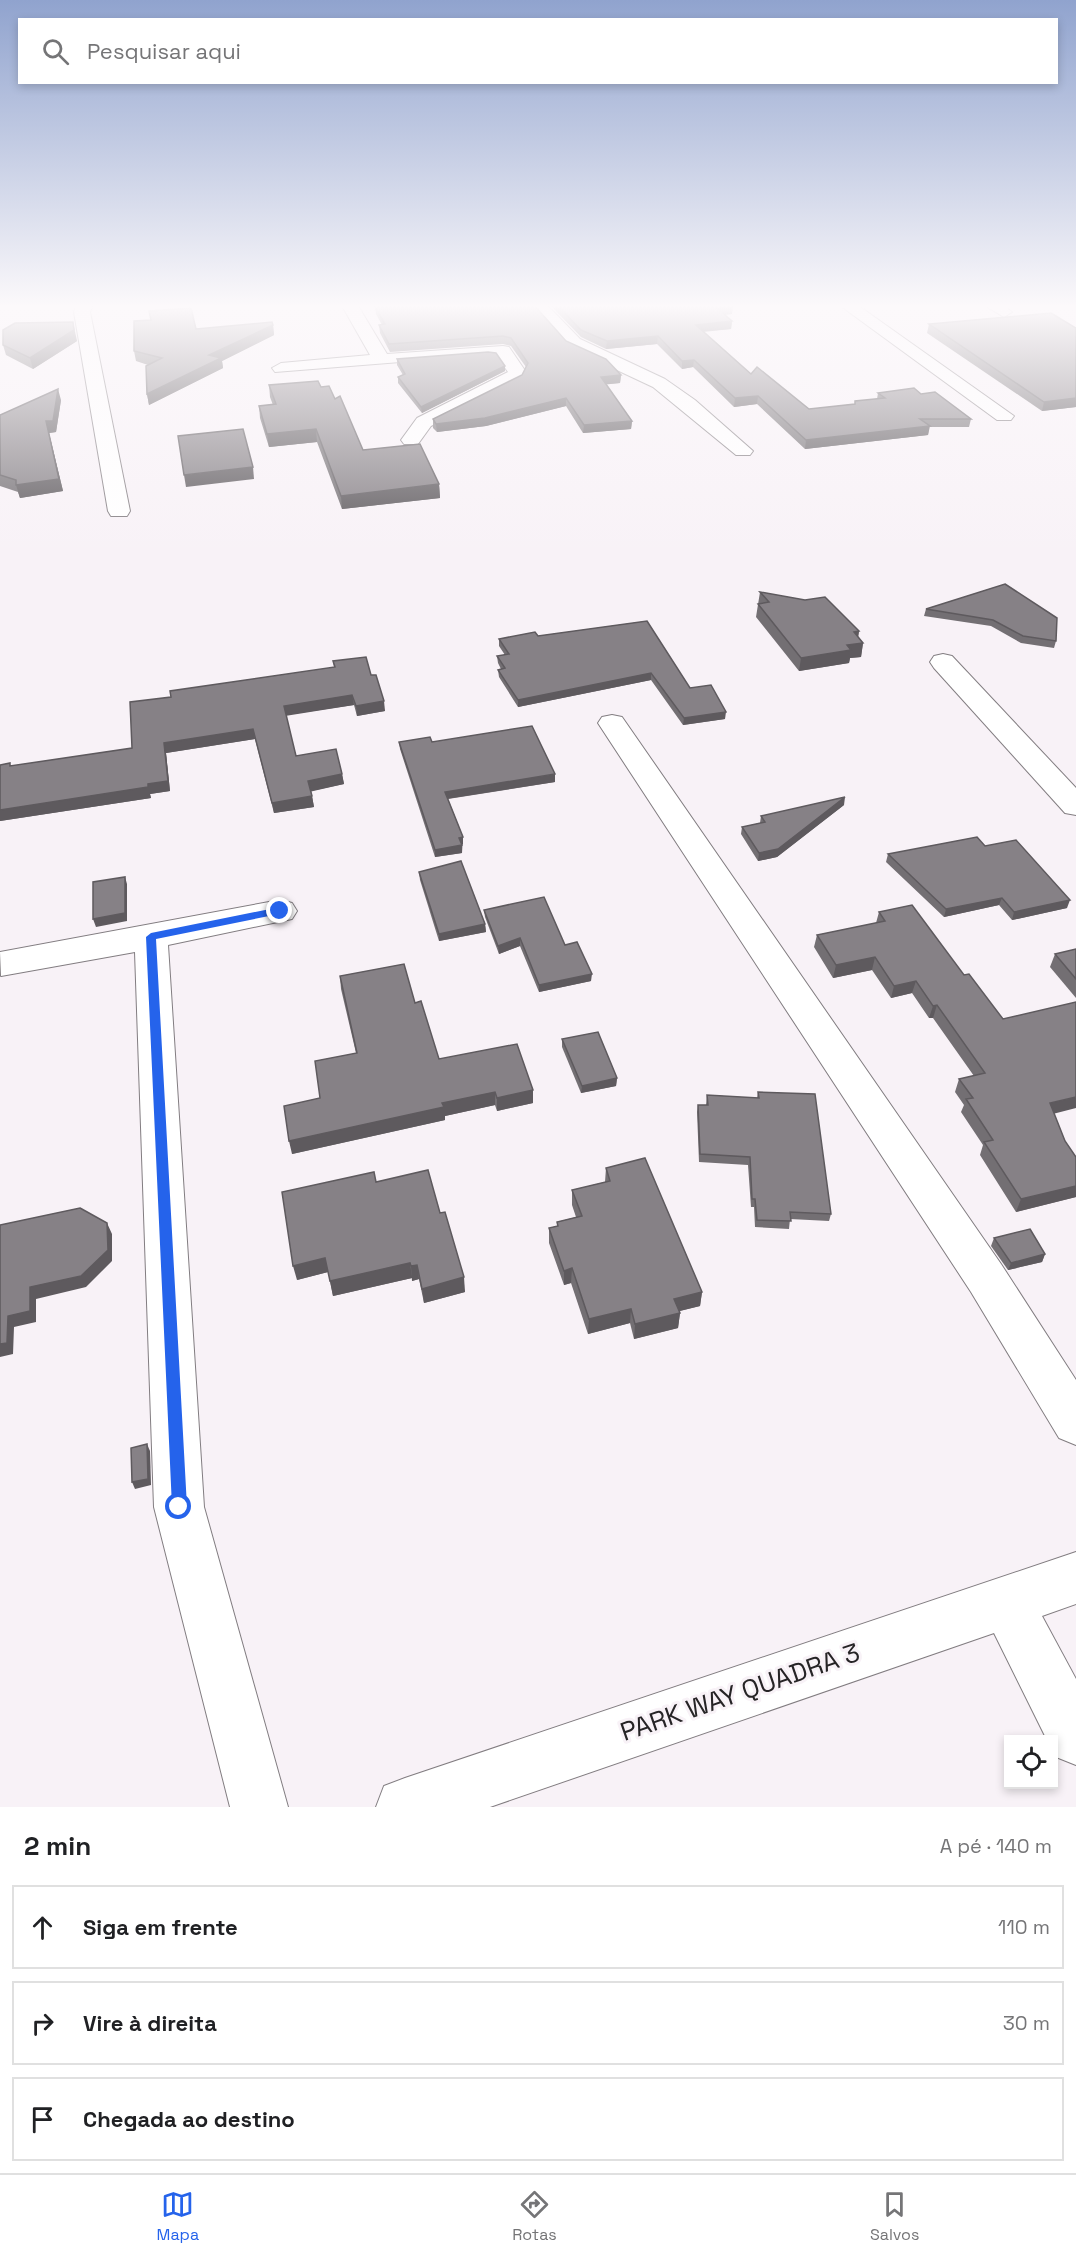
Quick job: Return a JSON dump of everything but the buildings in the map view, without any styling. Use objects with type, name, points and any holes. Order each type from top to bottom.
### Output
[{"type":"street","points":[[96,388],[119,511]]},
{"type":"street","points":[[411,440],[424,422],[492,388]]},
{"type":"street","points":[[666,388],[742,451]]},
{"type":"street","points":[[965,388],[1004,416]]},
{"type":"street","points":[[943,662],[1076,807]]},
{"type":"street","points":[[612,723],[986,1278],[1076,1422]]},
{"type":"street","points":[[1,963],[151,937],[280,911]]},
{"type":"street","points":[[151,937],[179,1507],[258,1807]]},
{"type":"street","name":"PARK WAY QUADRA 3","points":[[405,1807],[1076,1578]]},
{"type":"street","points":[[1006,1601],[1076,1737]]},
{"type":"route","points":[[179,1507],[151,937],[280,911]]}]
